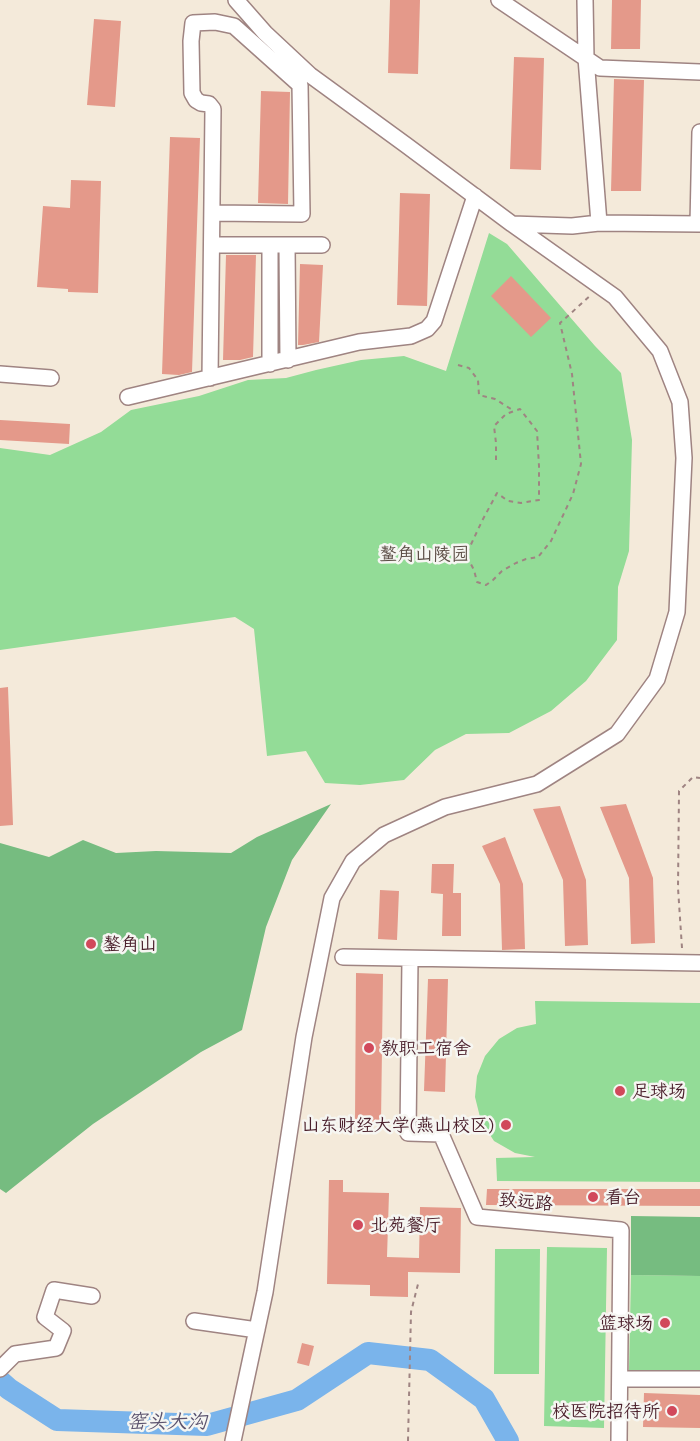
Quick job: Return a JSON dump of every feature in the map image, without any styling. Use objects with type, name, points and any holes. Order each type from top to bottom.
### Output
[{"type":"street","points":[[233,1441],[265,1292],[304,1037],[332,898],[353,861],[384,835],[445,807],[537,784],[617,734],[657,679],[677,612],[684,458],[680,402],[660,351],[615,297],[310,75],[265,33],[236,0]]},
{"type":"street","points":[[499,0],[600,68],[700,72]]},
{"type":"street","points":[[585,0],[586,58],[599,224]]},
{"type":"street","points":[[210,378],[213,109],[209,104],[196,100],[192,93],[191,41],[193,23],[215,22],[234,26],[300,85],[302,214],[212,213]]},
{"type":"street","points":[[512,224],[572,226],[699,224],[700,132]]},
{"type":"street","points":[[128,397],[359,342],[411,336],[428,329],[434,321],[475,196]]},
{"type":"street","points":[[212,245],[322,245]]},
{"type":"street","points":[[270,245],[270,364]]},
{"type":"street","points":[[287,245],[288,360]]},
{"type":"street","points":[[0,374],[51,378]]},
{"type":"street","points":[[343,957],[700,963]]},
{"type":"street","name":"致远路","points":[[410,959],[408,1133],[441,1134],[477,1217],[621,1230],[619,1434]]},
{"type":"street","points":[[0,1369],[15,1354],[56,1348],[63,1331],[45,1317],[54,1290],[92,1296]]},
{"type":"street","points":[[194,1321],[257,1330]]},
{"type":"street","points":[[620,1379],[700,1379]]},
{"type":"path","points":[[496,460],[494,426],[506,414],[520,409],[537,431],[539,500],[521,503],[508,501],[497,493],[466,555],[477,582],[486,585],[502,571],[516,563],[538,557],[551,542],[573,494],[581,464],[572,374],[560,323],[600,287]]},
{"type":"path","points":[[458,366],[469,368],[478,380],[479,395],[495,399],[514,411]]},
{"type":"path","points":[[682,963],[678,888],[679,791],[693,777],[700,778]]},
{"type":"path","points":[[408,1441],[411,1312],[418,1284]]},
{"type":"green space","name":"鳌角山陵园","points":[[489,233],[507,244],[621,373],[632,440],[629,551],[618,587],[617,640],[586,681],[551,711],[509,733],[466,734],[435,750],[404,780],[360,785],[325,783],[306,751],[267,756],[254,629],[235,617],[0,650],[0,448],[50,455],[101,432],[131,410],[199,396],[248,380],[286,378],[361,360],[404,356],[446,371]]},
{"type":"green space","points":[[331,804],[292,860],[266,927],[242,1030],[201,1052],[93,1124],[6,1193],[0,1189],[0,843],[49,857],[83,840],[116,853],[156,851],[231,853],[257,837]]},
{"type":"green space","points":[[535,1001],[700,1003],[700,1182],[497,1181],[496,1158],[535,1157],[515,1153],[494,1141],[481,1121],[475,1097],[477,1076],[485,1056],[499,1039],[517,1028],[536,1024]]},
{"type":"green space","points":[[631,1216],[700,1217],[700,1276],[631,1275]]},
{"type":"green space","points":[[547,1247],[607,1248],[604,1428],[544,1426]]},
{"type":"green space","points":[[495,1249],[540,1249],[539,1374],[494,1374]]},
{"type":"green space","name":"篮球场","points":[[631,1275],[700,1276],[700,1371],[629,1370]]},
{"type":"building","points":[[390,0],[420,0],[418,74],[388,73]]},
{"type":"building","points":[[612,0],[641,0],[640,49],[611,49]]},
{"type":"building","points":[[94,19],[121,21],[115,107],[87,105]]},
{"type":"building","points":[[514,57],[544,58],[541,170],[510,169]]},
{"type":"building","points":[[614,79],[644,80],[641,191],[611,191]]},
{"type":"building","points":[[261,91],[290,92],[288,204],[258,203]]},
{"type":"building","points":[[170,137],[200,138],[192,372],[179,375],[162,374]]},
{"type":"building","points":[[71,180],[101,181],[98,293],[68,292],[68,289],[37,287],[43,206],[70,208]]},
{"type":"building","points":[[400,193],[430,194],[427,306],[397,305]]},
{"type":"building","points":[[226,255],[256,255],[253,357],[240,360],[223,360]]},
{"type":"building","points":[[300,264],[323,265],[319,342],[303,345],[298,345]]},
{"type":"building","points":[[511,276],[551,318],[531,337],[491,296]]},
{"type":"building","points":[[0,420],[70,424],[69,444],[0,440]]},
{"type":"building","points":[[8,687],[13,825],[0,826],[0,688]]},
{"type":"building","points":[[626,804],[653,878],[655,943],[631,944],[629,878],[600,807]]},
{"type":"building","points":[[560,806],[586,880],[588,945],[565,946],[563,880],[533,809]]},
{"type":"building","points":[[505,837],[523,884],[525,949],[502,950],[500,884],[482,846]]},
{"type":"building","points":[[432,864],[454,864],[453,893],[461,893],[461,936],[442,936],[443,894],[431,893]]},
{"type":"building","points":[[380,890],[399,891],[397,940],[378,939]]},
{"type":"building","name":"教职工宿舍","points":[[356,973],[383,974],[381,1122],[355,1122]]},
{"type":"building","points":[[428,979],[448,979],[445,1092],[424,1091]]},
{"type":"building","name":"北苑餐厅","points":[[329,1180],[343,1180],[343,1192],[389,1193],[387,1257],[419,1258],[420,1207],[461,1208],[460,1273],[408,1272],[408,1297],[370,1296],[370,1285],[327,1284]]},
{"type":"building","name":"看台","points":[[487,1189],[700,1189],[700,1206],[486,1205]]},
{"type":"building","points":[[302,1343],[314,1346],[309,1366],[297,1363]]},
{"type":"building","name":"校医院招待所","points":[[644,1393],[700,1395],[700,1428],[643,1427]]},
{"type":"waterway","name":"窑头大沟","points":[[0,1381],[57,1420],[207,1425],[297,1400],[368,1353],[430,1360],[484,1399],[508,1441]]},
{"type":"place","name":"鏊角山","points":[[91,944]]},
{"type":"place","name":"教职工宿舍","points":[[369,1048]]},
{"type":"place","name":"足球场","points":[[620,1091]]},
{"type":"place","name":"山东财经大学(燕山校区)","points":[[506,1125]]},
{"type":"place","name":"看台","points":[[593,1197]]},
{"type":"place","name":"北苑餐厅","points":[[358,1225]]},
{"type":"place","name":"篮球场","points":[[665,1323]]},
{"type":"place","name":"校医院招待所","points":[[672,1411]]}]
